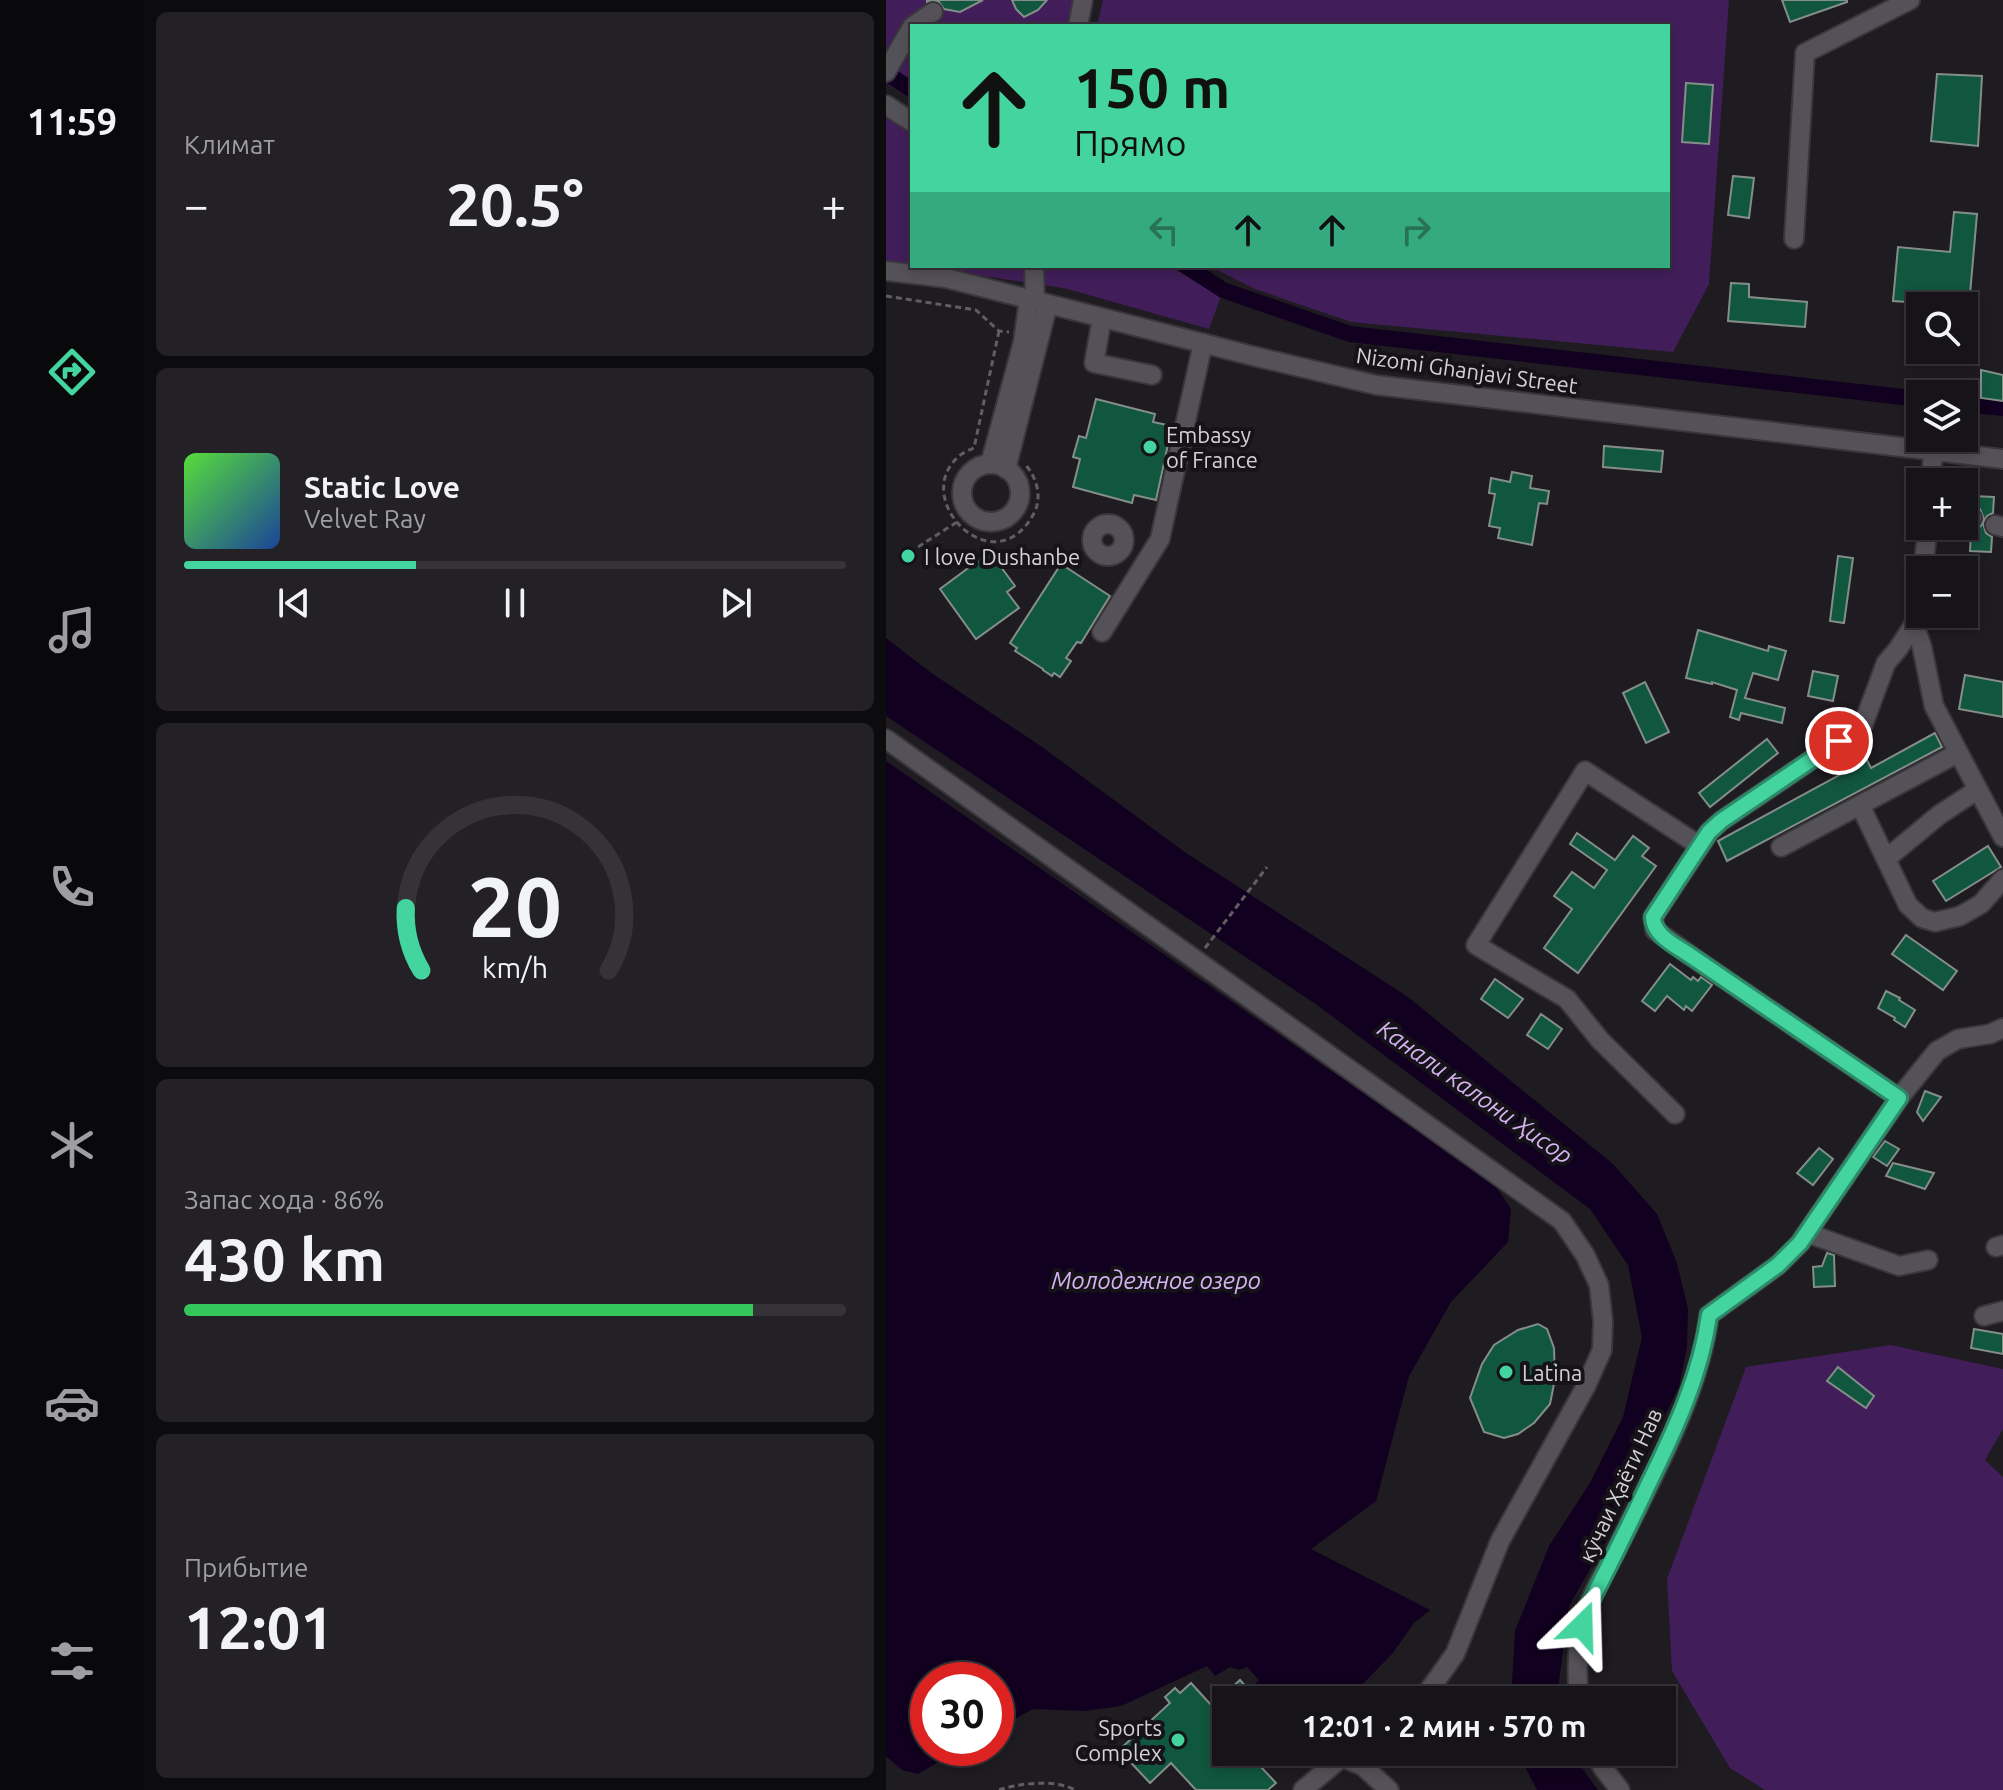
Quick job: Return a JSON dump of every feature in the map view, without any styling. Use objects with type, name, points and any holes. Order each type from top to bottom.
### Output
[{"type":"street","points":[[1078,24],[1083,0]]},
{"type":"street","points":[[1794,239],[1805,53],[1910,0]]},
{"type":"street","points":[[916,24],[933,12]]},
{"type":"street","points":[[890,66],[910,31]]},
{"type":"street","points":[[886,105],[910,121]]},
{"type":"street","points":[[998,467],[1023,342],[1037,301],[1034,268]]},
{"type":"street","name":"Nizomi Ghanjavi Street","points":[[886,271],[946,278],[1376,385],[1906,448]]},
{"type":"street","points":[[1102,318],[1094,363],[1152,375]]},
{"type":"street","points":[[1102,632],[1160,539],[1203,343]]},
{"type":"street","name":"Nizomi Ghanjavi Street","points":[[1942,452],[2003,459]]},
{"type":"street","points":[[1124,541],[1151,553]]},
{"type":"street","points":[[1899,1098],[1655,930],[1653,917],[1709,832],[1721,821],[1863,725],[1886,663],[1911,628]]},
{"type":"street","points":[[1915,628],[1934,706],[2003,837]]},
{"type":"street","points":[[886,739],[1562,1221],[1585,1255],[1599,1285],[1602,1350],[1586,1386],[1500,1541],[1455,1654],[1432,1686]]},
{"type":"street","points":[[1781,847],[1958,753]]},
{"type":"street","points":[[1675,1114],[1611,1052],[1567,999],[1476,945],[1585,771],[1700,846]]},
{"type":"street","points":[[1886,859],[1939,815],[1977,790]]},
{"type":"street","points":[[1860,805],[1908,905],[1922,918],[1935,922],[1960,916],[1981,904],[2003,879]]},
{"type":"street","name":"кӯчаи Ҳаёти Нав","points":[[1578,1686],[1580,1641],[1586,1611],[1667,1447],[1692,1385],[1706,1339],[1709,1315],[1789,1255],[1899,1098],[1937,1051],[1958,1039],[1990,1034],[2003,1028]]},
{"type":"street","points":[[1807,1233],[1899,1266],[1928,1260]]},
{"type":"street","points":[[1984,1316],[2003,1311]]},
{"type":"street","points":[[1303,1790],[1330,1766]]},
{"type":"street","points":[[1363,1766],[1389,1790]]},
{"type":"street","points":[[1602,1766],[1620,1790]]},
{"type":"path","points":[[886,296],[976,310],[999,331]]},
{"type":"path","points":[[918,547],[957,522]]},
{"type":"path","points":[[1212,939],[1267,867]]},
{"type":"path","points":[[999,1790],[1024,1783],[1068,1786],[1075,1790]]},
{"type":"shaded area","points":[[886,0],[1089,0],[1083,24],[910,24],[910,99],[886,83]]},
{"type":"shaded area","points":[[1103,0],[1729,0],[1709,284],[1673,352],[1351,322],[1255,289],[1213,268],[1670,268],[1670,24],[1097,24]]},
{"type":"shaded area","points":[[886,107],[910,121],[910,266],[886,264]]},
{"type":"shaded area","points":[[925,268],[1172,268],[1221,296],[1209,329],[1064,288]]},
{"type":"shaded area","points":[[1891,1345],[2003,1369],[2003,1429],[1985,1460],[2003,1477],[2003,1790],[1765,1790],[1730,1768],[1672,1671],[1667,1579],[1746,1367]]},
{"type":"water","name":"Канали калони Ҳисор","points":[[886,638],[1186,853],[1408,997],[1613,1164],[1657,1214],[1677,1263],[1688,1309],[1687,1348],[1679,1386],[1610,1534],[1569,1606],[1558,1686],[1512,1686],[1515,1631],[1549,1546],[1590,1483],[1623,1417],[1642,1337],[1628,1265],[1590,1209],[1317,1005],[886,716]]},
{"type":"water","name":"Молодежное озеро","points":[[886,761],[1495,1185],[1511,1209],[1508,1242],[1451,1302],[1409,1376],[1376,1501],[1311,1549],[1430,1610],[1414,1623],[1392,1654],[1361,1686],[1253,1686],[1259,1680],[1247,1667],[1239,1670],[1230,1667],[1215,1676],[1207,1666],[1121,1706],[1084,1711],[1033,1709],[1014,1719],[1014,1662],[910,1662],[910,1766],[932,1766],[918,1774],[902,1770],[886,1756]]},
{"type":"water","points":[[1525,1766],[1580,1766],[1598,1790],[1537,1790]]},
{"type":"building","points":[[933,0],[983,0],[960,12],[944,9]]},
{"type":"building","points":[[1012,0],[1047,0],[1038,10],[1024,17]]},
{"type":"building","points":[[1782,0],[1847,0],[1847,2],[1790,22]]},
{"type":"building","points":[[1937,74],[1982,76],[1978,146],[1931,141]]},
{"type":"building","points":[[1686,83],[1713,85],[1709,144],[1682,142]]},
{"type":"building","points":[[1733,176],[1754,178],[1749,218],[1728,215]]},
{"type":"building","points":[[1954,212],[1977,214],[1970,292],[1906,292],[1906,302],[1893,301],[1898,247],[1950,252]]},
{"type":"building","points":[[1731,283],[1749,284],[1749,297],[1807,302],[1805,327],[1728,321]]},
{"type":"building","points":[[1981,370],[2003,375],[2003,401],[1981,398]]},
{"type":"building","points":[[1096,399],[1155,414],[1153,422],[1172,426],[1156,500],[1134,495],[1132,503],[1073,487],[1080,459],[1073,457],[1079,436],[1086,438]]},
{"type":"building","points":[[1604,446],[1663,451],[1661,472],[1603,467]]},
{"type":"building","points":[[1512,472],[1532,476],[1530,488],[1549,491],[1547,504],[1539,503],[1532,545],[1498,538],[1500,528],[1489,526],[1495,494],[1489,493],[1491,478],[1510,482]]},
{"type":"building","points":[[1978,496],[1994,497],[1993,513],[1983,523],[1986,533],[1992,537],[1991,552],[1970,551],[1971,540],[1978,540],[1978,527],[1984,519]]},
{"type":"building","points":[[990,552],[1015,586],[1007,592],[1019,608],[976,639],[940,589]]},
{"type":"building","points":[[1838,556],[1853,558],[1844,623],[1830,621]]},
{"type":"building","points":[[1061,564],[1110,596],[1081,643],[1077,642],[1066,658],[1071,661],[1060,677],[1054,673],[1052,676],[1015,651],[1017,648],[1010,643]]},
{"type":"building","points":[[1698,630],[1768,651],[1769,646],[1786,651],[1778,680],[1753,673],[1745,698],[1785,708],[1782,723],[1741,713],[1739,720],[1730,717],[1737,690],[1686,678]]},
{"type":"building","points":[[1813,671],[1838,676],[1833,701],[1808,696]]},
{"type":"building","points":[[1965,675],[2003,682],[2003,717],[1959,709]]},
{"type":"building","points":[[1645,682],[1669,732],[1646,743],[1623,693]]},
{"type":"building","points":[[1935,733],[1942,747],[1727,861],[1718,841],[1867,760],[1871,768]]},
{"type":"building","points":[[1767,739],[1778,753],[1710,807],[1699,793]]},
{"type":"building","points":[[1577,833],[1615,860],[1633,836],[1649,848],[1642,856],[1656,866],[1578,973],[1544,948],[1572,909],[1554,896],[1572,872],[1594,888],[1607,870],[1570,844]]},
{"type":"building","points":[[1988,846],[2001,867],[1946,901],[1933,881]]},
{"type":"building","points":[[1906,935],[1957,971],[1943,990],[1892,954]]},
{"type":"building","points":[[1670,964],[1691,980],[1693,977],[1698,981],[1701,977],[1712,985],[1692,1011],[1686,1006],[1684,1010],[1667,996],[1655,1011],[1642,1001]]},
{"type":"building","points":[[1495,979],[1523,999],[1508,1018],[1481,999]]},
{"type":"building","points":[[1886,991],[1915,1010],[1905,1027],[1878,1008]]},
{"type":"building","points":[[1541,1014],[1562,1029],[1548,1049],[1527,1035]]},
{"type":"building","points":[[1925,1091],[1941,1097],[1923,1121],[1917,1112]]},
{"type":"building","points":[[1885,1141],[1899,1149],[1887,1166],[1873,1157]]},
{"type":"building","points":[[1819,1148],[1833,1159],[1813,1185],[1797,1173]]},
{"type":"building","points":[[1893,1163],[1934,1173],[1925,1189],[1886,1176]]},
{"type":"building","points":[[1827,1253],[1834,1255],[1835,1286],[1814,1287],[1813,1267],[1822,1266]]},
{"type":"building","points":[[1538,1324],[1547,1329],[1554,1348],[1555,1379],[1550,1404],[1534,1423],[1518,1434],[1504,1438],[1484,1432],[1470,1398],[1482,1364],[1494,1345],[1518,1330]]},
{"type":"building","points":[[1974,1329],[2003,1334],[2003,1354],[1971,1348]]},
{"type":"building","points":[[1838,1367],[1874,1396],[1866,1408],[1827,1381]]},
{"type":"building","name":"Sports Complex","points":[[1191,1683],[1212,1706],[1212,1766],[1260,1766],[1276,1783],[1268,1790],[1196,1790],[1171,1763],[1150,1783],[1119,1750],[1170,1703],[1165,1697],[1175,1688],[1180,1693]]},
{"type":"waterway","points":[[886,73],[910,89]]},
{"type":"waterway","points":[[1189,268],[1223,290],[1350,334],[1906,397]]},
{"type":"waterway","points":[[1978,405],[2003,408]]},
{"type":"place","name":"Embassy of France","points":[[1150,447]]},
{"type":"place","name":"I love Dushanbe","points":[[908,556]]},
{"type":"place","name":"Latina","points":[[1506,1372]]},
{"type":"place","name":"Sports Complex","points":[[1178,1740]]},
{"type":"route","points":[[1582,1626],[1586,1611],[1667,1447],[1700,1361],[1709,1315],[1778,1265],[1800,1243],[1899,1098],[1658,933],[1653,926],[1653,917],[1709,832],[1839,741]]}]
